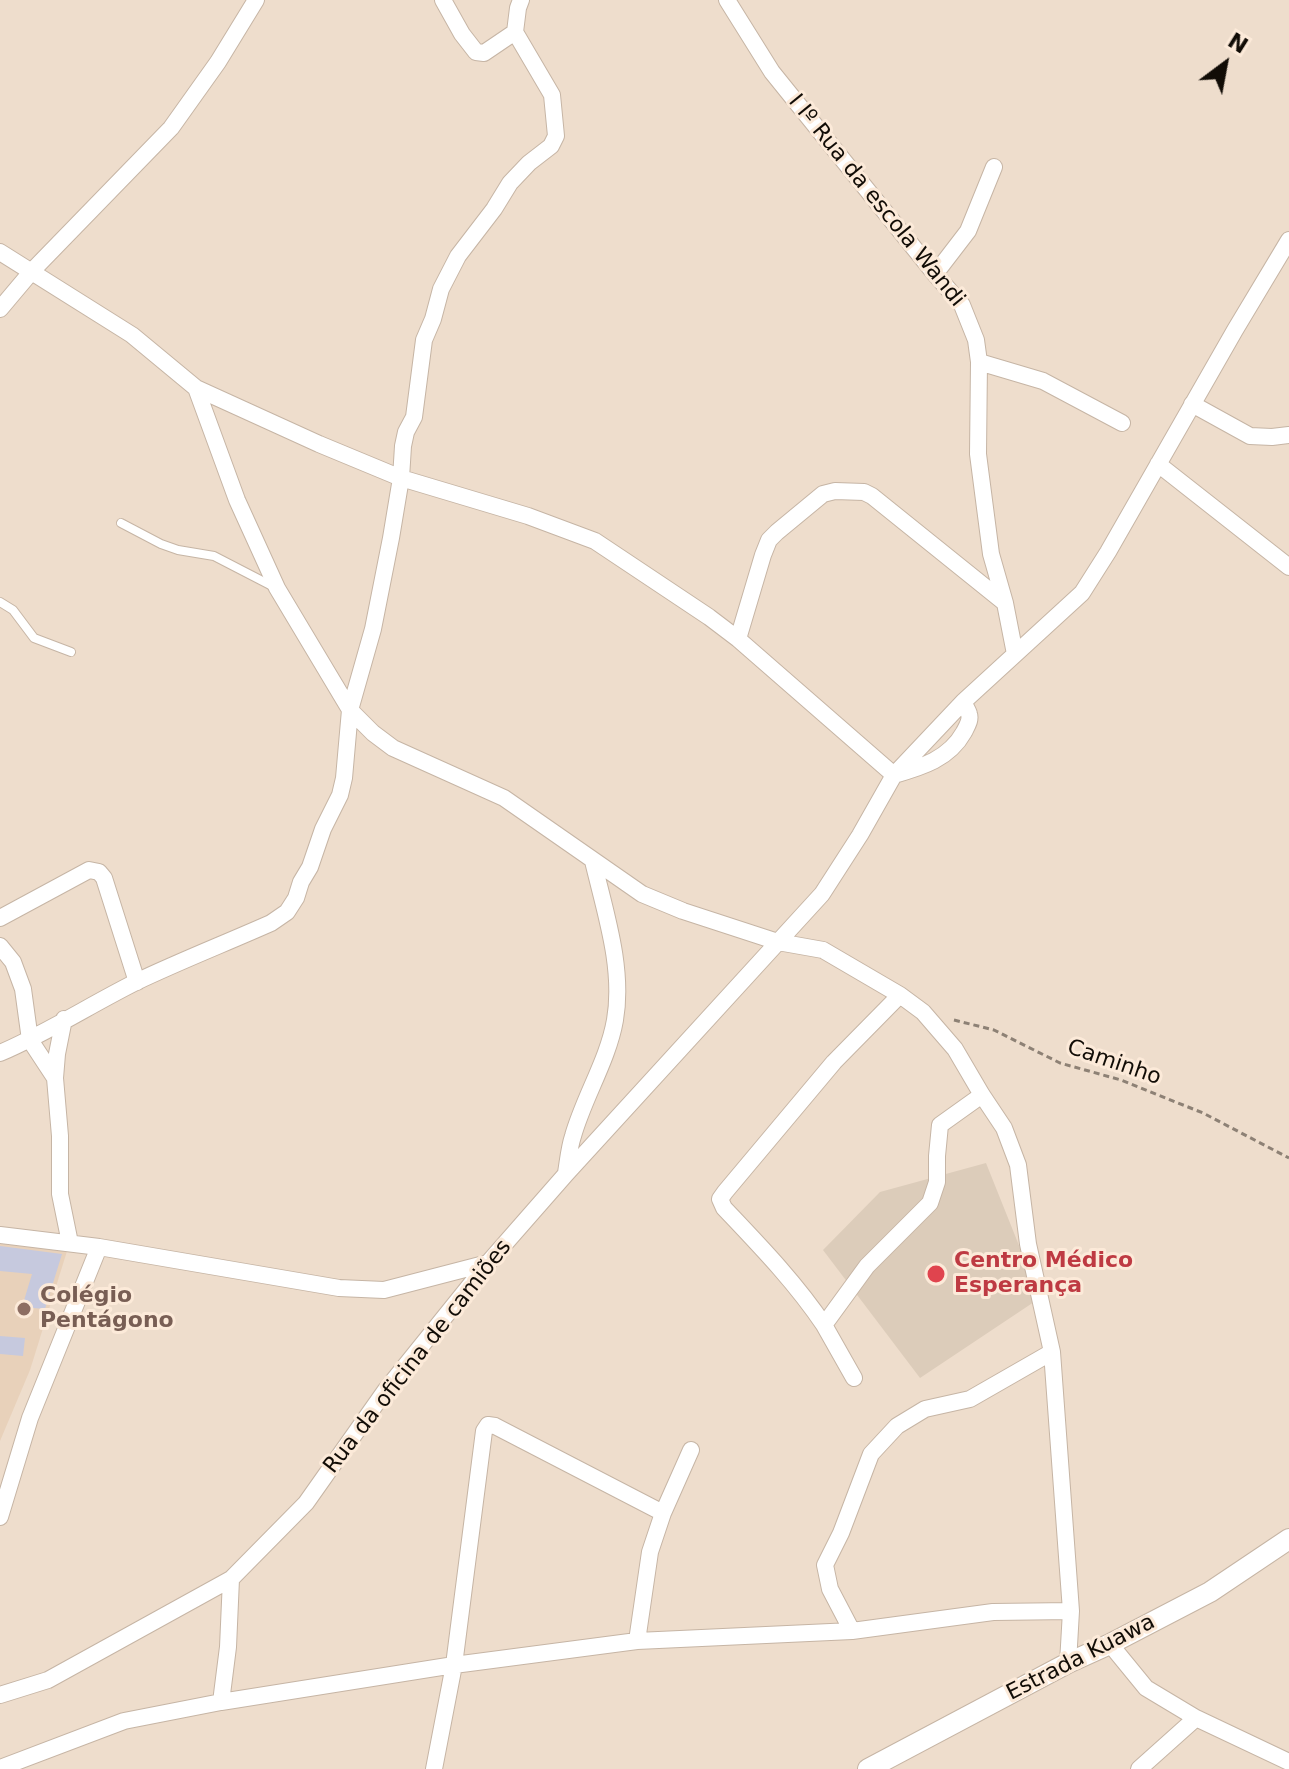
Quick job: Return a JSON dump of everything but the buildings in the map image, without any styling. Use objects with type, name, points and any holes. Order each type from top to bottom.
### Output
[{"type":"street","points":[[0,309],[32,271],[171,128],[218,62],[256,0]]},
{"type":"street","points":[[443,0],[476,52],[484,53],[515,32]]},
{"type":"street","points":[[0,1053],[137,982],[271,923],[287,912],[296,898],[340,795],[350,710],[373,629],[401,478],[403,446],[414,417],[424,340],[441,289],[458,256],[510,183],[551,146],[556,136],[552,95],[515,32],[521,0]]},
{"type":"street","name":"I Iº Rua da escola Wandi","points":[[727,0],[772,72],[962,305],[976,340],[979,362],[978,454],[991,554],[1015,654]]},
{"type":"street","points":[[935,274],[968,231],[994,167]]},
{"type":"street","points":[[894,775],[963,702],[1082,593],[1289,240]]},
{"type":"street","points":[[0,252],[132,335],[196,388],[401,478],[528,516],[595,541],[738,639],[894,775]]},
{"type":"street","points":[[979,362],[1043,381],[1122,423]]},
{"type":"street","points":[[196,388],[237,500],[277,588],[350,710],[373,733],[393,748],[504,798],[642,894],[778,942],[823,950],[923,1012],[955,1049],[1004,1128],[1018,1165],[1028,1244],[1052,1352],[1071,1611],[1068,1663]]},
{"type":"street","points":[[1192,404],[1250,436],[1289,435]]},
{"type":"street","points":[[1158,464],[1289,567]]},
{"type":"street","points":[[738,639],[769,540],[823,494],[835,491],[864,492],[872,496],[1005,603]]},
{"type":"street","points":[[894,775],[941,758],[959,741],[970,715],[963,702]]},
{"type":"street","name":"Rua da oficina de camiões","points":[[0,1695],[48,1680],[231,1579],[306,1503],[385,1391],[488,1263],[822,894],[894,775]]},
{"type":"street","points":[[566,1174],[572,1137],[614,1021],[617,992],[612,944],[593,861]]},
{"type":"street","points":[[0,918],[89,870],[99,872],[104,878],[137,982]]},
{"type":"street","points":[[0,946],[13,962],[23,989],[30,1040],[55,1078]]},
{"type":"street","points":[[854,1378],[824,1325],[787,1275],[724,1208],[720,1199],[834,1062],[900,995]]},
{"type":"street","points":[[64,1019],[55,1078],[60,1136],[60,1194],[70,1243]]},
{"type":"street","points":[[824,1325],[867,1266],[930,1203],[937,1182],[940,1125],[982,1095]]},
{"type":"street","points":[[0,1235],[99,1247],[339,1288],[369,1290],[384,1290],[488,1263]]},
{"type":"street","points":[[0,1517],[30,1418],[99,1247]]},
{"type":"street","points":[[852,1631],[830,1589],[825,1565],[841,1533],[871,1454],[897,1426],[925,1409],[970,1399],[1052,1352]]},
{"type":"street","points":[[434,1769],[454,1665],[484,1431],[488,1425],[663,1513]]},
{"type":"street","points":[[637,1641],[650,1552],[663,1513],[691,1450]]},
{"type":"street","name":"Estrada Kuawa","points":[[868,1769],[1210,1592],[1289,1539]]},
{"type":"street","points":[[221,1702],[228,1647],[231,1579]]},
{"type":"street","points":[[0,1768],[124,1721],[221,1702],[454,1665],[637,1641],[852,1631],[993,1612],[1071,1611]]},
{"type":"street","points":[[1110,1644],[1146,1688],[1196,1718],[1289,1762]]},
{"type":"street","points":[[1139,1769],[1196,1718]]},
{"type":"lane","points":[[121,523],[170,547],[214,556],[277,588]]},
{"type":"lane","points":[[0,602],[13,610],[34,638],[71,652]]},
{"type":"path","name":"Caminho","points":[[923,1012],[994,1030],[1060,1063],[1121,1080],[1203,1113],[1289,1158]]},
{"type":"shaded area","name":"Centro Médico Esperança","points":[[986,1163],[1040,1298],[920,1378],[823,1250],[880,1192]]},
{"type":"shaded area","name":"Colégio Pentágono","points":[[0,1243],[68,1248],[30,1370],[0,1441]]},
{"type":"place","name":"Centro Médico Esperança","points":[[936,1274]]},
{"type":"place","name":"Colégio Pentágono","points":[[24,1309]]}]
